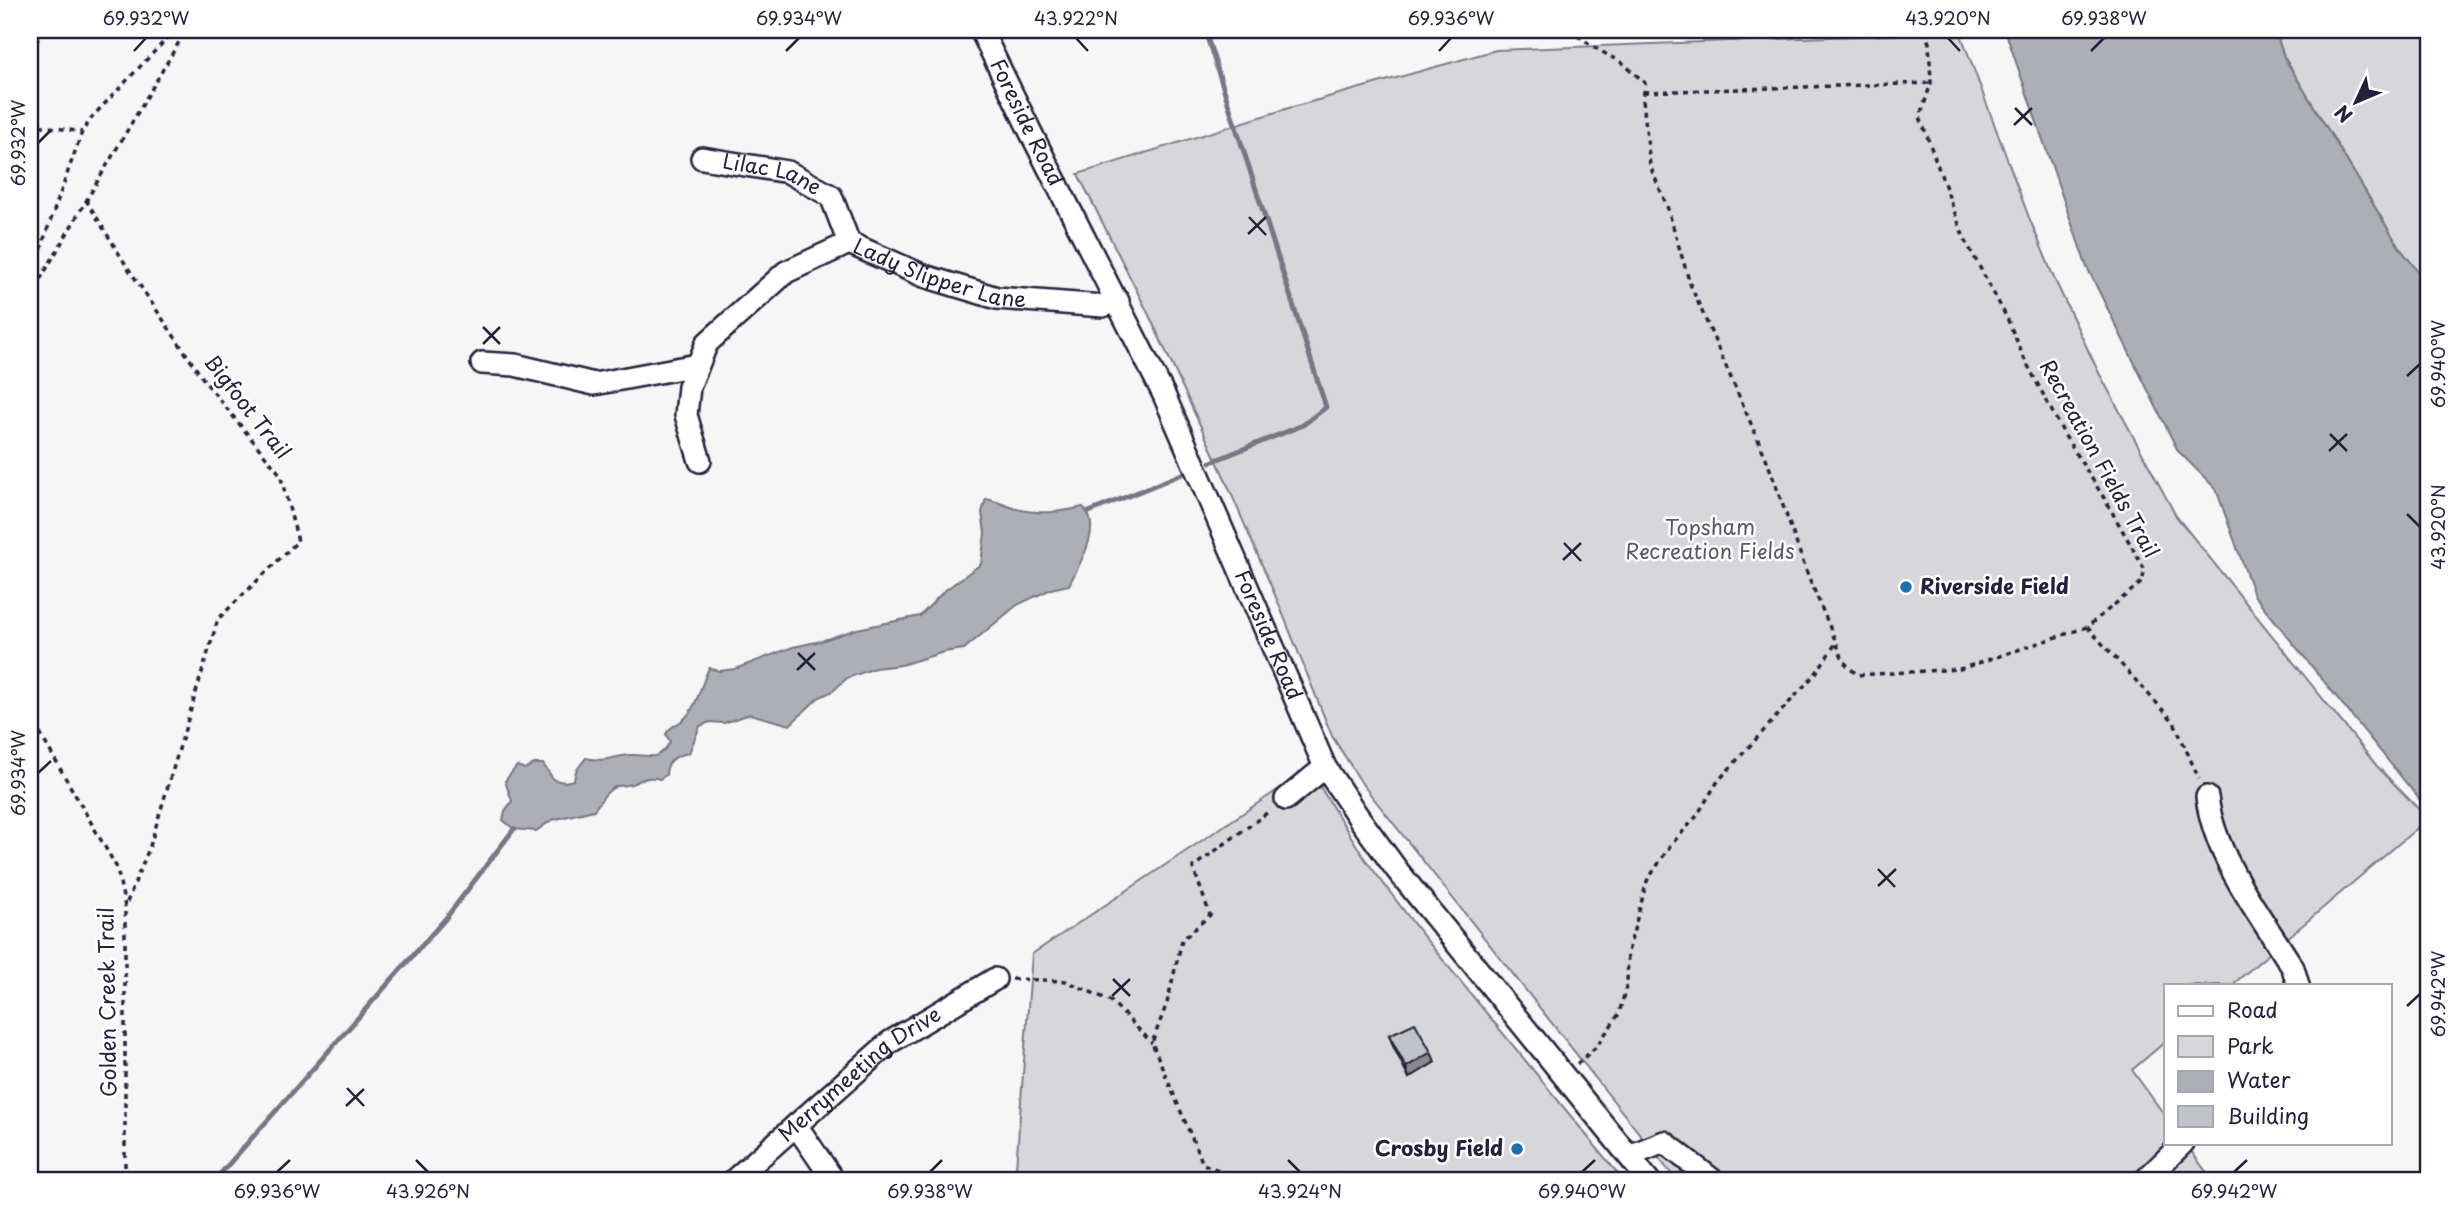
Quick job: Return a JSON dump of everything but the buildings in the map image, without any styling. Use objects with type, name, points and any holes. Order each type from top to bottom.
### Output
[{"type":"street","name":"Foreside Road","points":[[981,30],[1169,407],[1325,767],[1397,870],[1649,1181]]},
{"type":"street","name":"Lilac Lane","points":[[702,158],[788,172],[831,196],[849,243]]},
{"type":"street","name":"Lady Slipper Lane","points":[[699,461],[686,415],[689,387],[706,343],[786,272],[849,243],[924,276],[996,298],[1103,306],[1118,301]]},
{"type":"street","points":[[482,363],[515,365],[594,384],[697,365]]},
{"type":"street","points":[[1286,799],[1325,767]]},
{"type":"street","points":[[2207,797],[2210,819],[2225,857],[2294,968],[2298,984]]},
{"type":"street","name":"Merrymeeting Drive","points":[[733,1181],[890,1042],[995,979]]},
{"type":"street","points":[[796,1125],[834,1181]]},
{"type":"street","points":[[1629,1156],[1664,1142],[1714,1181]]},
{"type":"street","points":[[2144,1181],[2182,1144]]},
{"type":"path","points":[[30,51],[44,30]]},
{"type":"path","points":[[30,295],[44,239],[82,132],[93,116],[175,30]]},
{"type":"path","points":[[30,295],[186,30]]},
{"type":"path","name":"Recreation Fields Trail","points":[[1569,30],[1624,64],[1645,83],[1650,166],[1667,206],[1690,284],[1766,458],[1807,573],[1844,662],[1857,675],[1960,668],[2087,627],[2142,582],[2145,570],[2065,436],[2024,358],[2007,317],[1964,237],[1920,117],[1931,83],[1929,43],[1924,30]]},
{"type":"path","points":[[1644,92],[1931,83]]},
{"type":"path","points":[[30,124],[82,132]]},
{"type":"path","name":"Bigfoot Trail","points":[[86,200],[126,265],[206,383],[280,474],[298,541],[218,619],[150,846],[125,907]]},
{"type":"path","points":[[2087,627],[2174,722],[2207,797]]},
{"type":"path","points":[[1573,1068],[1596,1048],[1619,1014],[1627,984],[1628,952],[1647,881],[1670,846],[1696,817],[1718,781],[1816,673],[1836,642]]},
{"type":"path","name":"Golden Creek Trail","points":[[30,716],[117,868],[125,907],[125,1175],[117,1181]]},
{"type":"path","points":[[1152,1043],[1167,1003],[1182,940],[1210,915],[1193,867],[1286,799]]},
{"type":"path","points":[[995,979],[1066,981],[1111,1001],[1152,1043],[1203,1164],[1246,1181]]},
{"type":"path","points":[[1331,1181],[1338,1173]]},
{"type":"green space","points":[[2275,30],[2428,30],[2428,284],[2399,247],[2284,57]]},
{"type":"green space","name":"Topsham Recreation Fields","points":[[1960,32],[2054,278],[2098,371],[2176,516],[2376,765],[2428,819],[2233,984],[2164,984],[2164,1043],[2132,1070],[2164,1114],[2164,1144],[2186,1144],[2213,1181],[1677,1181],[1363,785],[1332,736],[1222,472],[1148,313],[1078,174],[1289,108],[1496,50]]},
{"type":"green space","points":[[1309,769],[1365,859],[1420,932],[1624,1181],[1015,1181],[1032,954]]},
{"type":"water","points":[[2005,30],[2275,30],[2284,57],[2399,247],[2428,284],[2428,810],[2254,595],[2216,489],[2178,451],[2086,265]]},
{"type":"water","points":[[986,499],[1034,512],[1083,507],[1089,515],[1090,535],[1088,546],[1069,585],[1051,589],[1017,605],[964,649],[901,665],[875,668],[847,678],[833,691],[818,698],[790,725],[750,714],[724,723],[710,722],[700,726],[689,753],[673,759],[666,775],[660,779],[646,778],[630,785],[617,786],[604,796],[594,810],[552,820],[536,831],[514,829],[503,820],[512,801],[505,781],[517,766],[525,769],[534,764],[543,764],[554,780],[565,782],[574,780],[576,771],[586,758],[604,760],[631,755],[657,756],[670,742],[666,734],[668,731],[692,709],[709,668],[719,671],[735,669],[793,647],[857,629],[920,616],[944,591],[981,564],[985,533],[982,512]]},
{"type":"waterway","points":[[1208,30],[1207,37],[1326,407],[1303,425],[1211,462]]},
{"type":"waterway","points":[[1089,512],[1182,474]]},
{"type":"waterway","points":[[214,1181],[446,918],[514,829]]},
{"type":"place","name":"Riverside Field","points":[[1906,587]]},
{"type":"place","name":"Crosby Field","points":[[1517,1149]]}]
